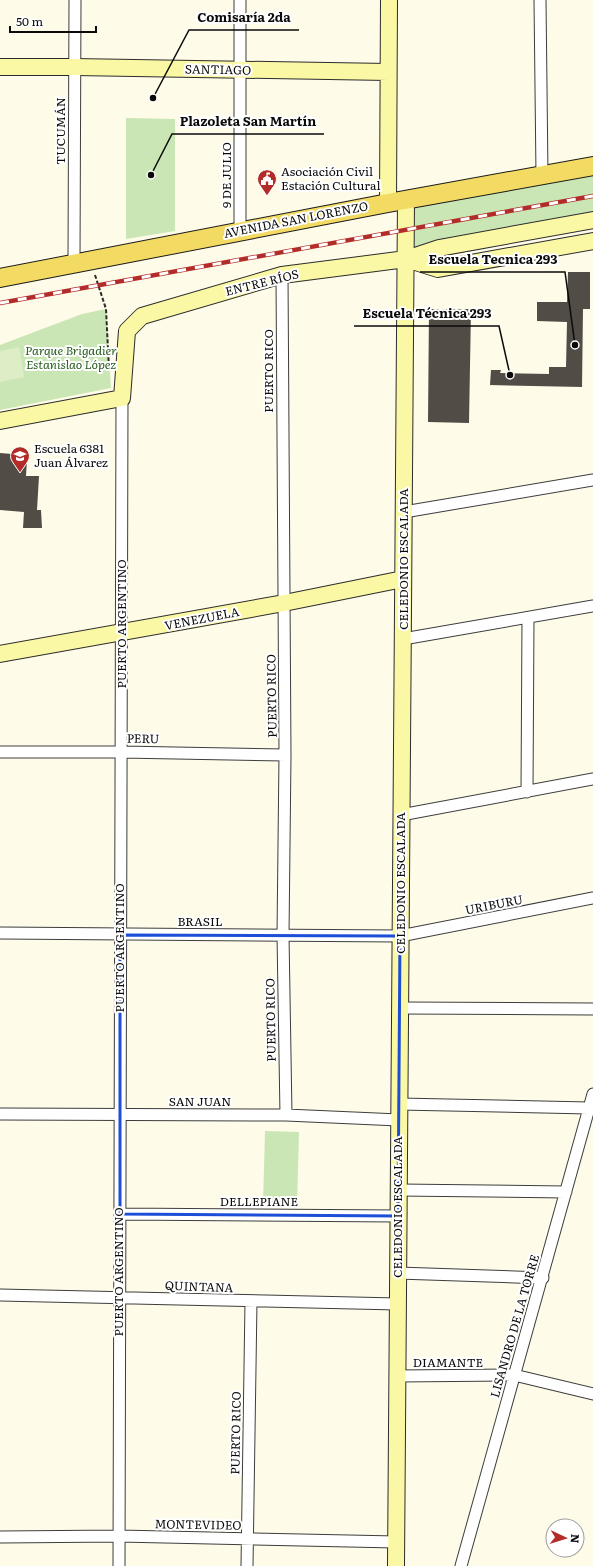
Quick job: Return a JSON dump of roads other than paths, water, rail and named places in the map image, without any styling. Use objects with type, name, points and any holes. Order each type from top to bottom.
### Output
[{"type":"main road","name":"AVENIDA SAN LORENZO","points":[[0,278],[240,230],[593,166]]},
{"type":"street","name":"TUCUMÁN","points":[[75,0],[74,67],[82,261]]},
{"type":"street","name":"9 DE JULIO","points":[[240,0],[240,230]]},
{"type":"street","points":[[388,203],[389,0]]},
{"type":"street","points":[[540,0],[542,175]]},
{"type":"street","name":"SANTIAGO","points":[[0,67],[388,72]]},
{"type":"street","name":"CELEDONIO ESCALADA","points":[[396,1566],[406,200]]},
{"type":"street","name":"ENTRE RÍOS","points":[[127,331],[142,316],[282,275],[406,259],[439,248],[593,220]]},
{"type":"street","name":"ENTRE RÍOS","points":[[406,259],[438,269],[593,241]]},
{"type":"street","name":"PUERTO RICO","points":[[282,275],[285,755],[283,935],[286,1115]]},
{"type":"street","name":"PUERTO ARGENTINO","points":[[119,1566],[122,398],[127,331]]},
{"type":"street","points":[[0,421],[122,398]]},
{"type":"street","points":[[404,512],[593,480]]},
{"type":"street","name":"VENEZUELA","points":[[0,654],[121,634],[284,604],[403,579]]},
{"type":"street","points":[[403,639],[593,606]]},
{"type":"street","points":[[528,618],[528,792]]},
{"type":"street","name":"PERU","points":[[0,752],[122,752],[285,755]]},
{"type":"street","points":[[402,815],[593,779]]},
{"type":"street","name":"URIBURU","points":[[400,936],[593,898]]},
{"type":"street","name":"BRASIL","points":[[0,933],[400,936]]},
{"type":"street","points":[[400,1008],[593,1009]]},
{"type":"street","name":"LISANDRO DE LA TORRE","points":[[462,1566],[593,1094]]},
{"type":"street","points":[[399,1104],[589,1108]]},
{"type":"street","name":"SAN JUAN","points":[[0,1114],[286,1115],[399,1120]]},
{"type":"street","points":[[398,1190],[566,1192]]},
{"type":"street","name":"DELLEPIANE","points":[[120,1214],[398,1216]]},
{"type":"street","points":[[398,1273],[543,1278]]},
{"type":"street","name":"QUINTANA","points":[[0,1295],[398,1304]]},
{"type":"street","name":"PUERTO RICO","points":[[248,1566],[251,1301]]},
{"type":"street","name":"DIAMANTE","points":[[397,1376],[514,1375],[593,1394]]},
{"type":"street","name":"MONTEVIDEO","points":[[0,1537],[119,1536],[396,1542]]},
{"type":"railway","points":[[0,303],[593,196]]},
{"type":"place","name":"Comisaría 2da","points":[[153,98]]},
{"type":"place","name":"Plazoleta San Martín","points":[[151,175]]},
{"type":"place","name":"Asociación Civil Estación Cultural","points":[[267,196]]},
{"type":"place","name":"Escuela Tecnica 293","points":[[575,345]]},
{"type":"place","name":"Escuela Técnica 293","points":[[510,375]]},
{"type":"place","name":"Escuela 6381 Juan Álvarez","points":[[20,473]]},
{"type":"park label","name":"Parque Brigadier Estanislao López","points":[[71,358]]}]
